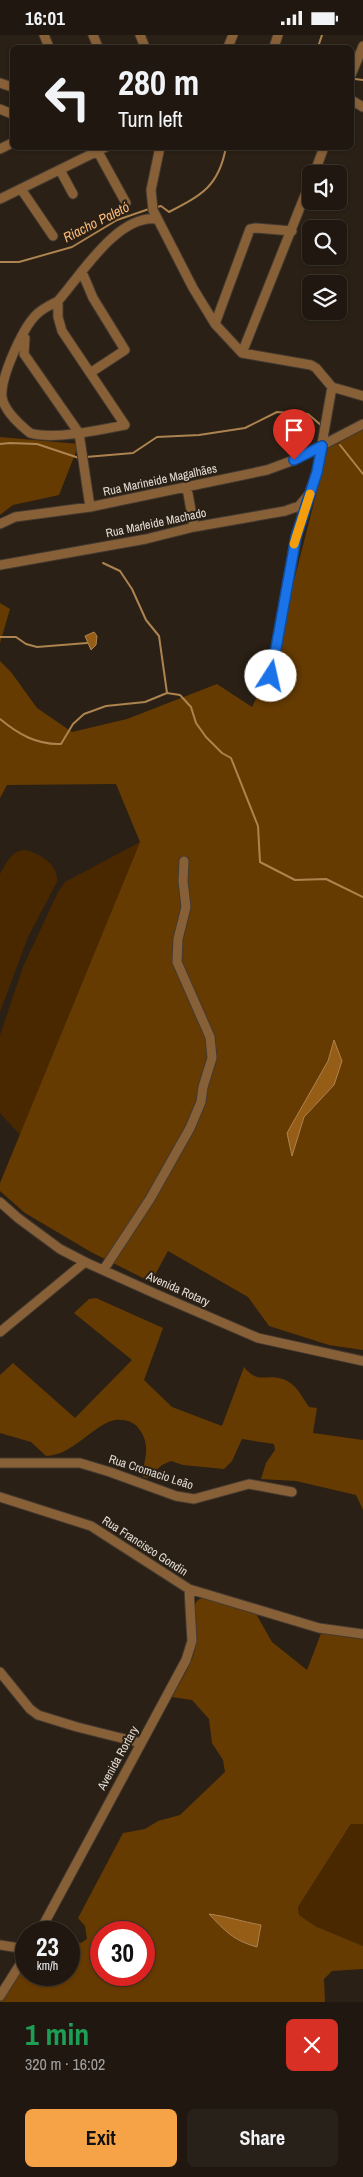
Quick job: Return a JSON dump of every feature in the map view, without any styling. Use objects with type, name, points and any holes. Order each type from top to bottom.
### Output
[{"type":"street","points":[[354,68],[363,46]]},
{"type":"street","points":[[0,199],[102,150],[126,203]]},
{"type":"street","points":[[159,150],[151,190],[153,211],[193,289],[215,323],[242,353],[311,365],[316,368],[332,387],[363,396]]},
{"type":"street","points":[[317,165],[323,150]]},
{"type":"street","points":[[60,170],[72,194]]},
{"type":"street","points":[[21,189],[53,236]]},
{"type":"street","points":[[242,353],[302,204]]},
{"type":"street","points":[[58,301],[58,317],[62,331],[125,425],[79,433],[42,435],[30,433],[2,400],[2,380],[26,330],[35,316],[49,305],[58,301],[101,249],[124,228],[153,211]]},
{"type":"street","points":[[215,323],[250,229],[292,231]]},
{"type":"street","points":[[82,272],[93,298],[126,350],[90,373]]},
{"type":"street","points":[[26,330],[23,344],[24,354],[79,433],[90,507]]},
{"type":"street","points":[[271,676],[296,537],[317,472],[332,387]]},
{"type":"street","name":"Rua Marineide Magalhães","points":[[0,524],[21,516],[90,507],[267,470],[322,446],[352,428],[363,424]]},
{"type":"street","points":[[187,488],[194,527]]},
{"type":"street","name":"Rua Marleide Machado","points":[[0,565],[146,539],[194,527],[295,508],[310,493]]},
{"type":"street","points":[[104,1269],[150,1199],[190,1128],[201,1101],[203,1087],[212,1058],[210,1037],[195,998],[179,969],[176,955],[186,907],[183,881],[184,861]]},
{"type":"street","name":"Avenida Rotary","points":[[0,1202],[36,1232],[85,1263],[104,1269],[258,1338],[363,1361]]},
{"type":"street","points":[[0,1332],[85,1263]]},
{"type":"street","name":"Rua Cromacio Leão","points":[[0,1463],[80,1463],[176,1496],[194,1499],[249,1484],[292,1492]]},
{"type":"street","name":"Rua Francisco Gondin","points":[[0,1497],[91,1526],[189,1589],[319,1628],[363,1634]]},
{"type":"street","name":"Avenida Rortary","points":[[45,1921],[190,1650],[192,1631],[189,1589]]},
{"type":"street","points":[[0,1672],[30,1709],[38,1715],[141,1743]]},
{"type":"street","points":[[0,1945],[15,1947]]},
{"type":"street","points":[[0,1996],[15,1972]]},
{"type":"shaded area","points":[[352,428],[363,429],[363,1350],[329,1345],[269,1326],[248,1297],[168,1251],[151,1282],[91,1252],[25,1213],[0,1191],[0,1183],[140,842],[116,784],[7,785],[0,798],[0,661],[11,672],[37,708],[72,732],[127,719],[217,684],[252,707],[272,666],[328,448]],"holes":[[[334,1041],[334,1085],[304,1117],[292,1154],[309,1096],[328,1061]]]},
{"type":"shaded area","points":[[0,437],[79,444],[59,495],[13,505],[0,515]]},
{"type":"shaded area","points":[[0,603],[10,609],[0,643]]},
{"type":"shaded area","points":[[94,632],[97,636],[96,645],[91,650],[85,636]]},
{"type":"shaded area","points":[[140,842],[20,1135],[0,1113],[0,1035],[23,967],[58,892],[65,882]]},
{"type":"shaded area","points":[[25,850],[37,854],[52,865],[57,876],[57,882],[28,937],[0,1012],[0,874],[7,861],[16,852]]},
{"type":"shaded area","points":[[334,1040],[342,1061],[334,1085],[304,1117],[292,1156],[287,1133],[328,1061]]},
{"type":"shaded area","points":[[96,1298],[163,1328],[144,1380],[172,1407],[222,1426],[244,1367],[254,1376],[277,1377],[288,1381],[295,1387],[309,1407],[317,1408],[313,1433],[363,1440],[363,1510],[356,1495],[296,1481],[261,1479],[266,1463],[275,1450],[274,1444],[242,1439],[232,1461],[224,1469],[183,1465],[171,1461],[162,1465],[148,1478],[143,1477],[142,1473],[146,1456],[145,1440],[137,1426],[127,1421],[111,1421],[72,1447],[55,1455],[46,1456],[31,1442],[0,1433],[0,1375],[13,1363],[75,1418],[132,1360],[74,1313],[89,1299]]},
{"type":"shaded area","points":[[206,1597],[255,1612],[272,1642],[307,1670],[322,1631],[363,1636],[363,1824],[351,1824],[298,1907],[299,1915],[315,1926],[363,1946],[363,1969],[332,1971],[324,1979],[325,2002],[0,2002],[15,1975],[15,1986],[80,1986],[80,1943],[87,1939],[85,1926],[78,1918],[123,1833],[145,1829],[158,1821],[180,1815],[225,1772],[223,1760],[212,1743],[209,1719],[192,1700],[172,1697],[195,1651],[194,1610],[199,1599]],"holes":[[[210,1915],[261,1925],[257,1947],[243,1942],[225,1931]]]},
{"type":"shaded area","points":[[352,1823],[363,1824],[363,1946],[315,1926],[299,1915],[298,1907]]},
{"type":"shaded area","points":[[209,1914],[261,1925],[257,1947],[242,1942],[230,1935]]},
{"type":"waterway","points":[[319,45],[322,35]]},
{"type":"waterway","name":"Riacho Paletó","points":[[355,79],[363,80]]},
{"type":"waterway","name":"Riacho Paletó","points":[[157,207],[161,206],[169,212],[200,194],[214,180],[219,171],[225,150]]},
{"type":"waterway","name":"Riacho Paletó","points":[[0,262],[19,262],[72,247],[117,220],[149,209]]},
{"type":"waterway","points":[[86,457],[133,453],[157,437],[199,435],[245,428],[277,412],[308,414],[322,426]]},
{"type":"waterway","points":[[0,444],[37,444],[79,458]]},
{"type":"waterway","points":[[340,445],[363,474]]},
{"type":"waterway","points":[[103,563],[120,571],[132,589],[146,620],[159,636],[167,693]]},
{"type":"waterway","points":[[0,637],[16,637],[26,644],[37,647],[87,643]]},
{"type":"waterway","points":[[0,719],[28,737],[44,743],[61,744],[73,724],[84,714],[106,706],[145,702],[167,693],[180,695],[191,707],[196,723],[206,737],[222,753],[231,758],[258,826],[260,862],[295,880],[326,879],[363,897]]},
{"type":"slow traffic","points":[[294,544],[310,494]]},
{"type":"route","points":[[271,676],[296,537],[317,472],[322,446],[294,460]]}]
